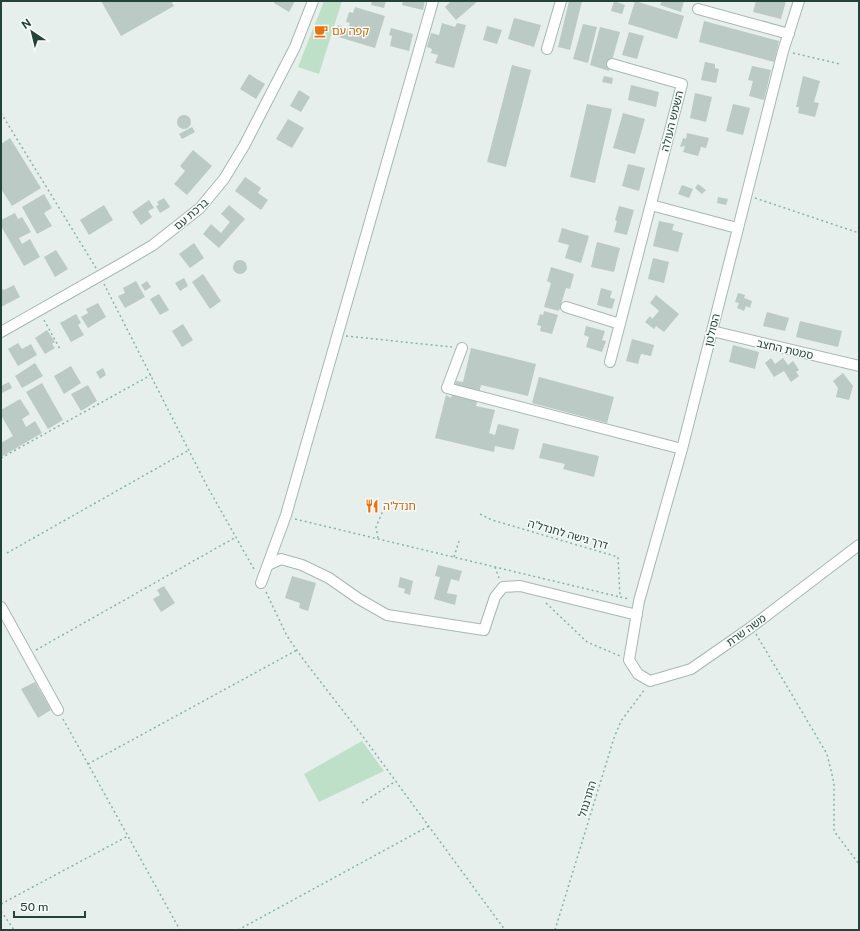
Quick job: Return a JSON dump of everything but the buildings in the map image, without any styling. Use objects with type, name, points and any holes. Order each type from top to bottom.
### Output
[{"type":"street","name":"ברכת עם","points":[[1,332],[153,245],[200,208],[213,193],[244,146],[295,47],[313,1]]},
{"type":"street","points":[[261,583],[286,515],[433,1]]},
{"type":"street","points":[[547,49],[561,1]]},
{"type":"street","name":"הסולטן","points":[[629,660],[639,601],[682,449],[737,228],[784,51],[799,1]]},
{"type":"street","points":[[698,9],[789,34]]},
{"type":"street","name":"השמש העולה","points":[[610,362],[682,84],[612,64]]},
{"type":"street","points":[[651,205],[737,228]]},
{"type":"street","points":[[566,308],[620,324]]},
{"type":"street","name":"סמטת החצב","points":[[712,331],[859,366]]},
{"type":"street","points":[[462,348],[447,388],[682,449]]},
{"type":"street","name":"משה שרת","points":[[650,681],[691,669],[757,623],[859,545]]},
{"type":"street","points":[[268,564],[281,558],[302,565],[329,578],[359,599],[387,615],[484,630],[495,597],[503,587],[520,586],[637,615]]},
{"type":"street","points":[[1,607],[58,710]]},
{"type":"street","points":[[629,660],[638,674],[650,681]]},
{"type":"path","points":[[784,51],[840,64]]},
{"type":"path","points":[[1,113],[100,276],[189,450],[261,583],[287,636],[505,930]]},
{"type":"path","points":[[746,195],[859,233]]},
{"type":"path","points":[[39,311],[60,349]]},
{"type":"path","points":[[337,334],[462,348]]},
{"type":"path","points":[[1,458],[151,375]]},
{"type":"path","points":[[7,553],[189,450]]},
{"type":"path","points":[[378,538],[376,527],[385,506]]},
{"type":"path","name":"דרך גישה לחנדל'ה","points":[[480,514],[492,520],[618,557],[620,597]]},
{"type":"path","points":[[286,515],[300,521],[378,538],[639,601]]},
{"type":"path","points":[[28,655],[236,538]]},
{"type":"path","points":[[454,557],[459,541]]},
{"type":"path","points":[[495,567],[503,587]]},
{"type":"path","points":[[541,599],[587,642],[629,660]]},
{"type":"path","points":[[757,623],[755,632],[827,754],[834,784],[834,831],[859,864]]},
{"type":"path","points":[[88,764],[297,650]]},
{"type":"path","name":"התרנגול","points":[[555,930],[614,738],[621,721],[650,681]]},
{"type":"path","points":[[58,710],[180,930]]},
{"type":"path","points":[[362,803],[396,782]]},
{"type":"path","points":[[238,930],[429,826]]},
{"type":"path","points":[[1,904],[128,836]]},
{"type":"path","points":[[1,911],[14,930]]},
{"type":"green space","points":[[324,1],[342,1],[319,74],[298,67]]},
{"type":"green space","points":[[362,741],[384,771],[319,802],[304,774]]},
{"type":"place","name":"קפה עם","points":[[321,31]]},
{"type":"place","name":"חנדל'ה","points":[[372,506]]}]
